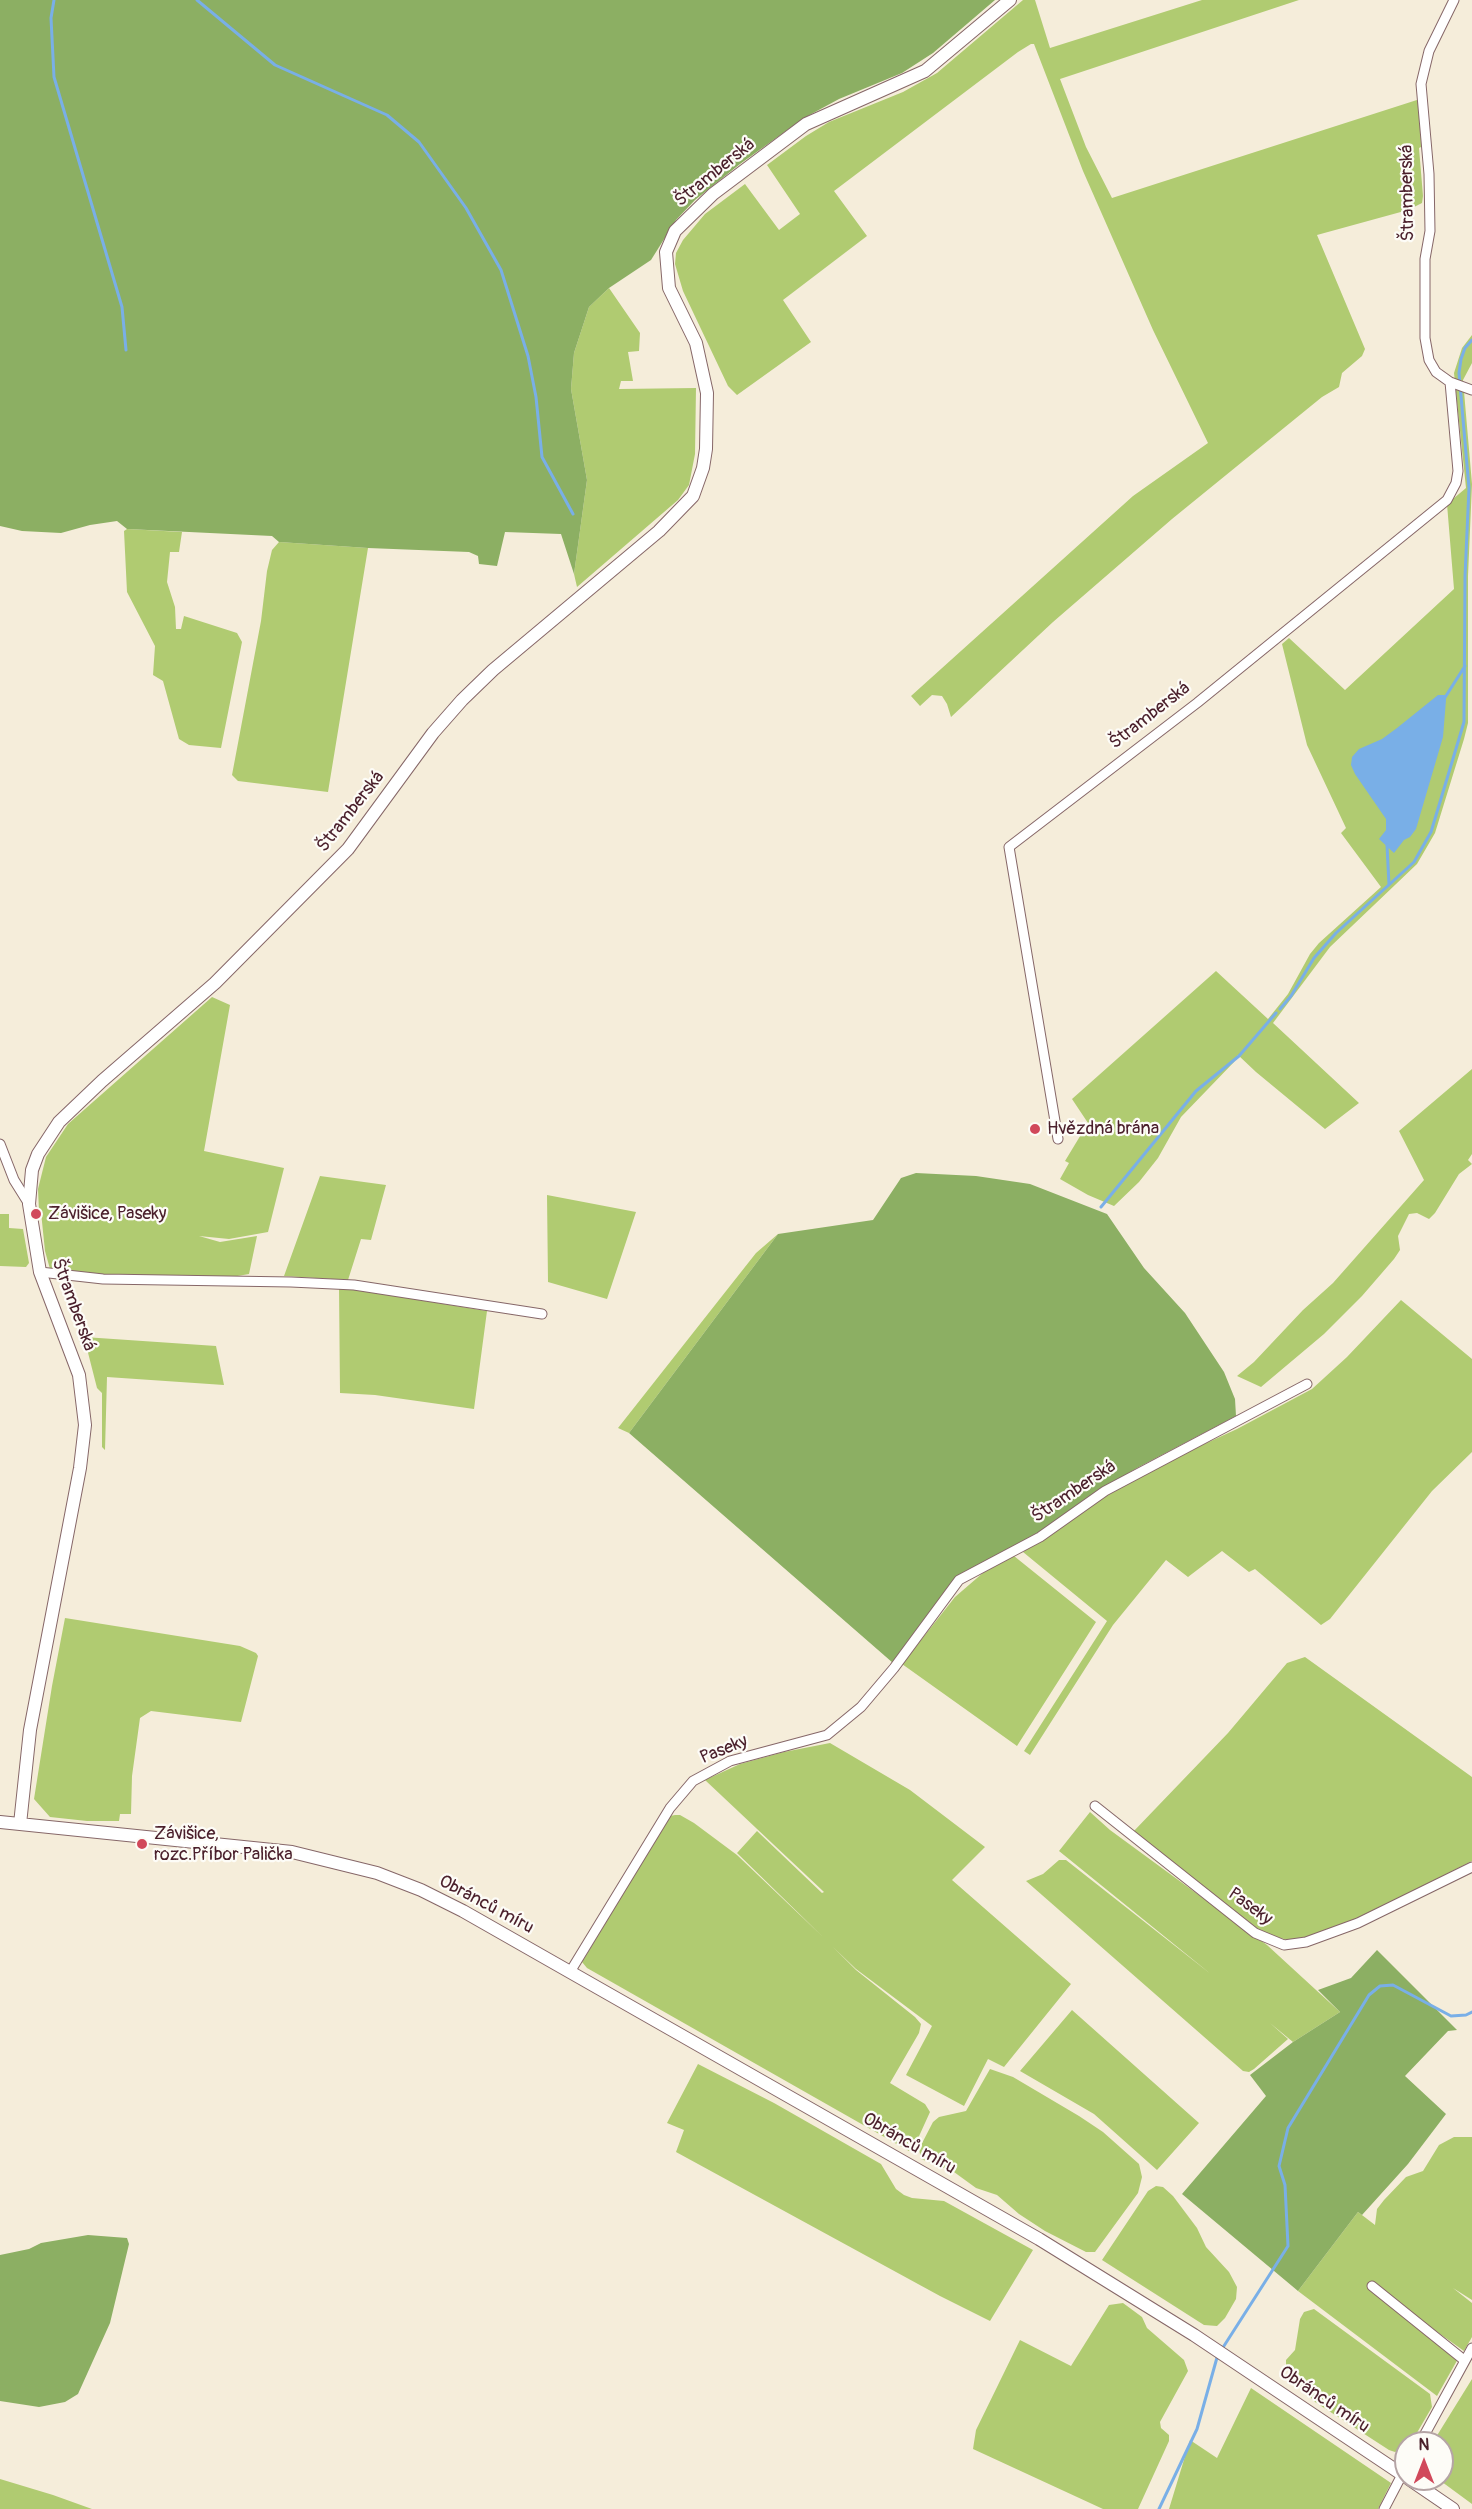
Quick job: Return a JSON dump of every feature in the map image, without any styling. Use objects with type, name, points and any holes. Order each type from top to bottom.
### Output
[{"type":"street","name":"Štramberská","points":[[20,1824],[30,1730],[80,1468],[85,1425],[79,1376],[40,1272],[28,1204],[32,1170],[38,1154],[59,1122],[102,1081],[215,983],[348,849],[434,733],[462,700],[493,670],[659,531],[693,496],[703,468],[706,449],[707,393],[696,343],[669,288],[666,252],[675,231],[713,194],[806,124],[925,71],[1010,0]]},
{"type":"street","name":"Štramberská","points":[[1454,0],[1429,51],[1421,84],[1429,183],[1430,231],[1425,259],[1425,338],[1429,360],[1436,372],[1449,382],[1472,390]]},
{"type":"street","name":"Štramberská","points":[[1058,1139],[1009,847],[1197,703],[1447,500],[1456,483],[1458,471],[1449,382]]},
{"type":"street","points":[[0,1144],[14,1180],[28,1204]]},
{"type":"street","points":[[40,1272],[103,1280],[354,1285],[542,1314]]},
{"type":"street","name":"Štramberská","points":[[894,1668],[958,1580],[1040,1537],[1105,1491],[1307,1384]]},
{"type":"street","name":"Paseky","points":[[570,1972],[670,1808],[693,1781],[730,1761],[827,1735],[861,1707],[894,1668]]},
{"type":"street","name":"Paseky","points":[[1095,1806],[1255,1933],[1284,1945],[1306,1942],[1358,1923],[1472,1867]]},
{"type":"street","name":"Obránců míru","points":[[0,1822],[292,1852],[377,1873],[421,1890],[463,1911],[1039,2239],[1194,2335],[1394,2466]]},
{"type":"street","points":[[1372,2286],[1464,2360]]},
{"type":"street","points":[[1426,2431],[1472,2348]]},
{"type":"street","points":[[1384,2509],[1395,2491]]},
{"type":"street","name":"Obránců míru","points":[[1428,2491],[1452,2509]]},
{"type":"green space","points":[[0,0],[995,0],[933,53],[902,73],[839,99],[804,118],[740,164],[695,200],[676,220],[651,260],[609,288],[589,307],[574,353],[571,389],[587,480],[574,574],[561,534],[505,532],[497,566],[479,564],[478,556],[469,552],[368,548],[279,542],[272,536],[127,529],[117,521],[61,533],[22,531],[0,526]]},
{"type":"green space","points":[[1023,0],[1035,0],[1050,48],[1202,0],[1299,0],[1060,79],[1086,147],[1112,198],[1420,99],[1421,147],[1419,148],[1423,196],[1422,203],[1408,210],[1317,235],[1365,349],[1362,356],[1342,373],[1339,387],[1322,397],[1172,519],[1053,622],[951,717],[942,696],[932,695],[920,706],[911,696],[1133,496],[1208,443],[1153,330],[1083,171],[1034,44],[1018,52],[834,191],[867,236],[783,300],[811,342],[737,395],[728,386],[683,291],[675,264],[676,253],[683,240],[705,214],[745,184],[779,230],[800,214],[767,165],[829,122],[903,92],[937,73]]},
{"type":"green space","points":[[609,288],[640,333],[639,351],[628,352],[633,381],[621,381],[619,389],[696,388],[695,454],[689,485],[678,500],[577,587],[574,574],[587,480],[571,389],[574,353],[589,307]]},
{"type":"green space","points":[[1472,335],[1472,363],[1463,380],[1472,484],[1468,576],[1468,723],[1464,739],[1435,833],[1417,864],[1330,947],[1273,1023],[1359,1103],[1325,1129],[1238,1055],[1181,1117],[1158,1158],[1139,1182],[1114,1206],[1088,1195],[1060,1179],[1069,1163],[1065,1161],[1088,1123],[1072,1099],[1216,971],[1268,1019],[1288,994],[1310,954],[1319,943],[1381,887],[1341,833],[1346,828],[1307,745],[1282,644],[1289,638],[1345,690],[1454,589],[1447,504],[1466,488],[1454,373],[1462,348]]},
{"type":"green space","points":[[127,529],[182,532],[179,552],[170,552],[167,582],[175,607],[176,629],[181,629],[184,616],[237,633],[242,642],[221,748],[189,745],[179,739],[163,681],[153,675],[155,646],[127,592],[124,531]]},
{"type":"green space","points":[[279,542],[368,548],[328,792],[238,781],[232,775],[261,621],[267,571],[272,550]]},
{"type":"green space","points":[[212,997],[230,1005],[204,1151],[284,1168],[268,1232],[229,1239],[199,1236],[220,1242],[257,1236],[249,1274],[232,1277],[98,1275],[50,1269],[39,1211],[38,1189],[46,1157],[68,1124]]},
{"type":"green space","points":[[1472,1069],[1472,1154],[1468,1160],[1472,1164],[1459,1174],[1435,1213],[1429,1219],[1417,1213],[1409,1214],[1398,1236],[1400,1250],[1394,1259],[1362,1296],[1324,1334],[1261,1387],[1237,1376],[1333,1283],[1424,1180],[1399,1131]]},
{"type":"green space","points":[[916,1173],[976,1176],[1030,1184],[1107,1214],[1144,1268],[1185,1313],[1224,1372],[1235,1399],[1236,1416],[1137,1468],[1085,1499],[1039,1533],[957,1576],[893,1663],[629,1433],[778,1234],[873,1220],[901,1178]]},
{"type":"green space","points":[[320,1176],[386,1185],[371,1240],[361,1239],[348,1280],[284,1276]]},
{"type":"green space","points":[[547,1195],[636,1212],[607,1299],[548,1282]]},
{"type":"green space","points":[[0,1214],[9,1214],[9,1228],[23,1229],[29,1263],[26,1267],[0,1266]]},
{"type":"green space","points":[[778,1234],[629,1433],[618,1428],[756,1253]]},
{"type":"green space","points":[[339,1287],[487,1311],[474,1409],[375,1395],[340,1393]]},
{"type":"green space","points":[[1401,1300],[1472,1359],[1472,1452],[1432,1491],[1330,1619],[1321,1625],[1255,1569],[1249,1572],[1222,1551],[1188,1577],[1166,1560],[1113,1625],[1030,1755],[1024,1751],[1107,1621],[1023,1552],[1097,1501],[1161,1464],[1237,1429],[1312,1389],[1347,1357]]},
{"type":"green space","points":[[84,1337],[216,1346],[224,1385],[107,1377],[105,1450],[102,1447],[102,1393],[97,1388]]},
{"type":"green space","points":[[1014,1556],[1096,1622],[1017,1746],[902,1664],[955,1597],[984,1572]]},
{"type":"green space","points":[[65,1618],[240,1646],[258,1656],[241,1722],[151,1711],[140,1718],[132,1776],[131,1814],[120,1814],[119,1821],[87,1821],[50,1817],[34,1799]]},
{"type":"green space","points":[[1305,1657],[1472,1777],[1472,1861],[1364,1916],[1307,1938],[1290,1940],[1262,1932],[1132,1833],[1228,1733],[1287,1663]]},
{"type":"green space","points":[[830,1743],[910,1790],[985,1847],[952,1880],[1071,1984],[1004,2067],[988,2059],[964,2106],[906,2075],[932,2026],[856,1969],[833,1947],[856,1970],[921,2024],[919,2033],[890,2083],[925,2104],[930,2112],[915,2145],[909,2151],[587,1968],[582,1962],[670,1816],[675,1815],[680,1815],[694,1823],[737,1855],[823,1937],[737,1853],[757,1831],[822,1893],[824,1892],[705,1780],[740,1764]]},
{"type":"green space","points":[[1090,1812],[1110,1830],[1267,1945],[1340,2012],[1293,2042],[1270,2023],[1288,2039],[1254,2069],[1249,2072],[1243,2071],[1026,1881],[1043,1874],[1059,1860],[1066,1860],[1212,1975],[1059,1851]]},
{"type":"green space","points":[[1377,1950],[1457,2030],[1448,2031],[1405,2076],[1446,2114],[1408,2164],[1362,2215],[1358,2212],[1298,2291],[1182,2194],[1266,2096],[1250,2075],[1293,2042],[1340,2012],[1318,1990],[1351,1978]]},
{"type":"green space","points":[[1072,2010],[1199,2123],[1157,2170],[1094,2114],[1020,2071]]},
{"type":"green space","points":[[698,2064],[774,2103],[881,2164],[896,2189],[904,2195],[944,2201],[1033,2250],[990,2321],[676,2152],[684,2130],[667,2123]]},
{"type":"green space","points":[[990,2069],[1013,2077],[1079,2116],[1103,2132],[1139,2164],[1142,2177],[1138,2193],[1095,2252],[1086,2252],[1045,2231],[1019,2214],[997,2195],[976,2188],[954,2172],[921,2159],[919,2149],[933,2122],[939,2117],[966,2111]]},
{"type":"green space","points":[[1454,2137],[1472,2137],[1472,2300],[1453,2288],[1472,2303],[1472,2337],[1464,2351],[1426,2324],[1459,2357],[1437,2396],[1298,2291],[1358,2212],[1375,2225],[1377,2209],[1384,2200],[1406,2177],[1423,2171],[1439,2145]]},
{"type":"green space","points":[[1156,2186],[1163,2187],[1173,2196],[1197,2228],[1206,2247],[1229,2272],[1237,2287],[1236,2299],[1225,2318],[1217,2326],[1204,2325],[1102,2260],[1148,2191]]},
{"type":"green space","points":[[88,2235],[127,2238],[129,2244],[110,2323],[78,2394],[65,2402],[39,2407],[0,2401],[0,2255],[29,2249],[41,2243]]},
{"type":"green space","points":[[1123,2303],[1142,2317],[1147,2328],[1184,2360],[1188,2371],[1160,2422],[1161,2428],[1169,2435],[1169,2441],[1138,2509],[1103,2509],[973,2449],[976,2430],[1020,2340],[1071,2366],[1109,2305]]},
{"type":"green space","points":[[1314,2309],[1430,2394],[1432,2407],[1418,2431],[1394,2431],[1394,2452],[1315,2402],[1297,2384],[1286,2366],[1286,2360],[1295,2350],[1300,2319],[1304,2312]]},
{"type":"green space","points":[[1472,2379],[1472,2504],[1454,2491],[1454,2431],[1440,2431]]},
{"type":"green space","points":[[1251,2388],[1391,2483],[1378,2509],[1169,2509],[1190,2440],[1217,2458]]},
{"type":"green space","points":[[0,2479],[53,2495],[92,2509],[0,2509]]},
{"type":"water","points":[[1438,695],[1445,695],[1446,700],[1443,737],[1416,829],[1394,853],[1379,839],[1386,830],[1386,819],[1355,774],[1351,765],[1352,757],[1359,749],[1382,739]]},
{"type":"waterway","points":[[54,0],[51,18],[54,77],[122,307],[126,350]]},
{"type":"waterway","points":[[197,0],[275,65],[387,115],[419,142],[466,208],[501,270],[528,356],[536,397],[542,457],[573,514]]},
{"type":"waterway","points":[[1280,1009],[1291,996],[1314,958],[1336,933],[1414,862],[1431,832],[1464,722],[1465,576],[1469,488],[1459,373],[1465,348],[1472,340]]},
{"type":"waterway","points":[[1444,699],[1465,666]]},
{"type":"waterway","points":[[1387,845],[1389,885]]},
{"type":"waterway","points":[[1101,1207],[1196,1091],[1239,1056],[1276,1013]]},
{"type":"waterway","points":[[1222,2349],[1288,2246],[1285,2185],[1279,2166],[1288,2128],[1369,1995],[1380,1986],[1393,1985],[1451,2016],[1466,2015],[1472,2012]]},
{"type":"waterway","points":[[1159,2509],[1197,2429],[1218,2354]]},
{"type":"place","name":"Hvězdná brána","points":[[1035,1129]]},
{"type":"place","name":"Závišice, Paseky","points":[[36,1214]]},
{"type":"place","name":"Závišice, rozc.Příbor Palička","points":[[142,1844]]}]
